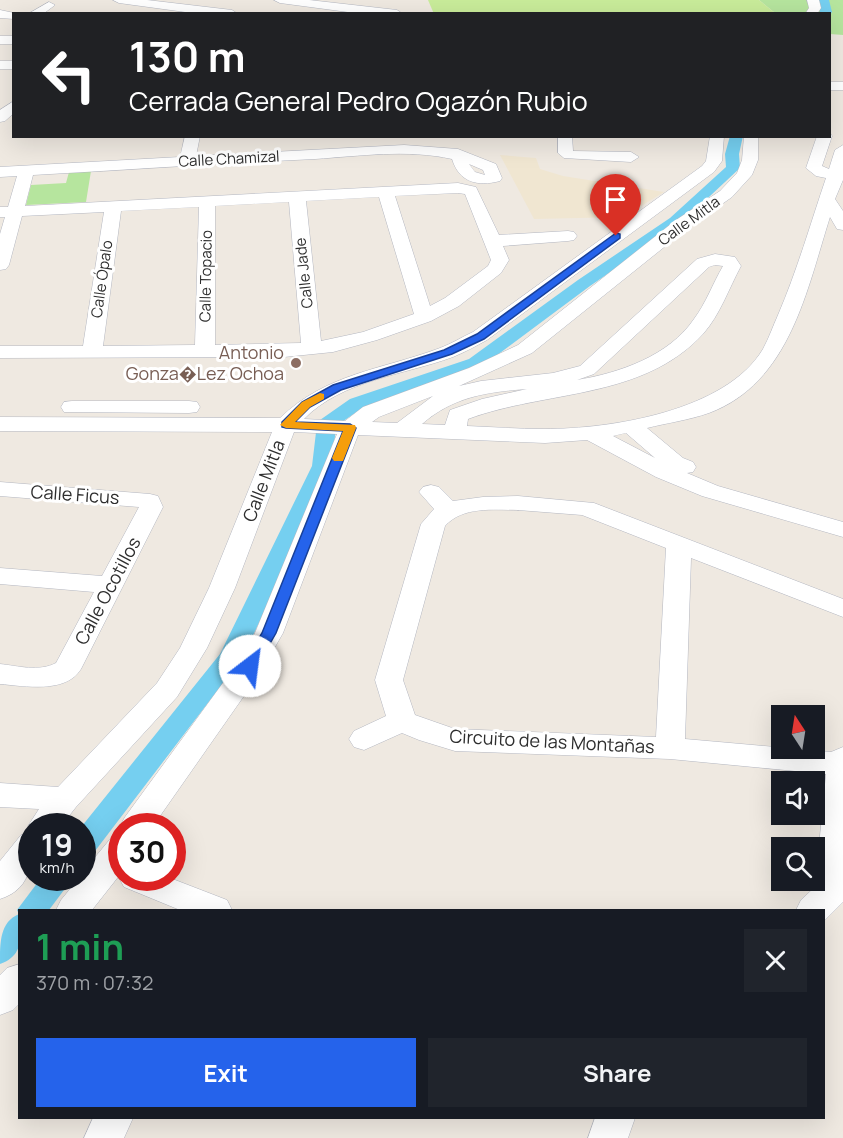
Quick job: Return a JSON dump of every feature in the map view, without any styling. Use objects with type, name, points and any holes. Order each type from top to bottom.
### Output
[{"type":"street","points":[[119,0],[216,12]]},
{"type":"street","points":[[280,0],[382,12]]},
{"type":"street","points":[[37,12],[49,5]]},
{"type":"street","points":[[0,118],[12,107]]},
{"type":"street","points":[[187,161],[193,138]]},
{"type":"street","points":[[279,138],[282,156]]},
{"type":"street","points":[[565,138],[566,153],[569,155],[631,157]]},
{"type":"street","name":"Calle Mitla","points":[[54,813],[64,799],[167,690],[193,648],[222,588],[288,419],[306,405],[337,387],[448,352],[487,332],[708,169],[714,161],[717,138]]},
{"type":"street","name":"Calle Mitla","points":[[343,428],[371,412],[476,372],[525,349],[682,224],[726,194],[744,175],[750,160],[751,138]]},
{"type":"street","points":[[824,138],[814,168],[822,173],[840,167]]},
{"type":"street","name":"Calle Chamizal","points":[[0,172],[424,150],[458,154]]},
{"type":"street","points":[[427,409],[515,436],[591,433],[702,408],[731,393],[753,375],[773,349],[795,297],[826,197],[840,167]]},
{"type":"street","points":[[0,265],[8,211],[26,171]]},
{"type":"street","points":[[0,352],[206,352],[312,349],[370,336],[424,317],[453,302],[495,269],[500,260],[470,190],[458,188],[8,211]]},
{"type":"street","points":[[385,191],[424,317]]},
{"type":"street","name":"Calle Jade","points":[[297,196],[312,349]]},
{"type":"street","points":[[826,197],[843,225]]},
{"type":"street","name":"Calle Topacio","points":[[206,352],[207,201]]},
{"type":"street","name":"Calle Ópalo","points":[[92,352],[113,205]]},
{"type":"street","points":[[492,241],[568,236]]},
{"type":"street","points":[[0,408],[288,419],[343,428],[402,430],[461,419],[524,394],[586,386],[629,375],[660,361],[697,329],[732,266],[729,261],[720,259],[709,259],[703,263],[587,370],[571,377],[473,388],[447,397],[427,409],[402,430]]},
{"type":"street","points":[[0,424],[288,419]]},
{"type":"street","points":[[630,426],[675,463],[708,478],[765,498],[805,507],[843,511]]},
{"type":"street","points":[[145,813],[250,666],[269,633],[343,428]]},
{"type":"street","points":[[591,433],[664,472],[710,491],[843,530]]},
{"type":"street","name":"Calle Ficus","points":[[0,489],[150,501]]},
{"type":"street","name":"Calle Ocotillos","points":[[0,674],[56,676],[67,669],[151,507],[150,501]]},
{"type":"street","points":[[364,739],[402,721],[389,680],[440,501],[478,505],[542,504],[586,508],[679,547],[843,609]]},
{"type":"street","points":[[670,748],[679,547]]},
{"type":"street","points":[[0,576],[112,585]]},
{"type":"street","name":"Circuito de las Montañas","points":[[402,721],[429,733],[455,740],[670,748],[842,761]]},
{"type":"street","points":[[829,903],[841,805],[842,761]]},
{"type":"street","points":[[0,795],[64,799]]},
{"type":"street","points":[[0,886],[18,862]]},
{"type":"street","points":[[74,909],[108,879]]},
{"type":"street","points":[[175,891],[213,909]]},
{"type":"street","points":[[0,999],[18,981]]},
{"type":"street","points":[[104,1138],[113,1119]]},
{"type":"street","points":[[608,1138],[615,1119]]},
{"type":"shaded area","points":[[500,155],[536,158],[540,169],[563,176],[664,192],[623,217],[534,219]]},
{"type":"green space","points":[[428,0],[759,0],[774,12],[433,12]]},
{"type":"green space","points":[[759,0],[843,0],[843,35],[831,34],[831,12],[774,12]]},
{"type":"green space","points":[[91,171],[86,202],[26,205],[31,185],[66,183],[69,172]]},
{"type":"waterway","points":[[824,0],[827,12]]},
{"type":"waterway","points":[[96,829],[231,657],[322,466],[327,424],[357,403],[475,363],[584,283],[675,221],[733,168],[732,154],[736,138]]},
{"type":"waterway","points":[[33,909],[47,891]]},
{"type":"waterway","points":[[0,951],[18,928]]},
{"type":"slow traffic","points":[[320,397],[306,405],[286,425],[350,428],[338,458]]},
{"type":"place","name":"Antonio Gonza�Lez Ochoa","points":[[296,363]]},
{"type":"route","points":[[250,666],[269,633],[350,428],[286,425],[306,405],[337,387],[448,352],[480,336],[616,236]]}]
